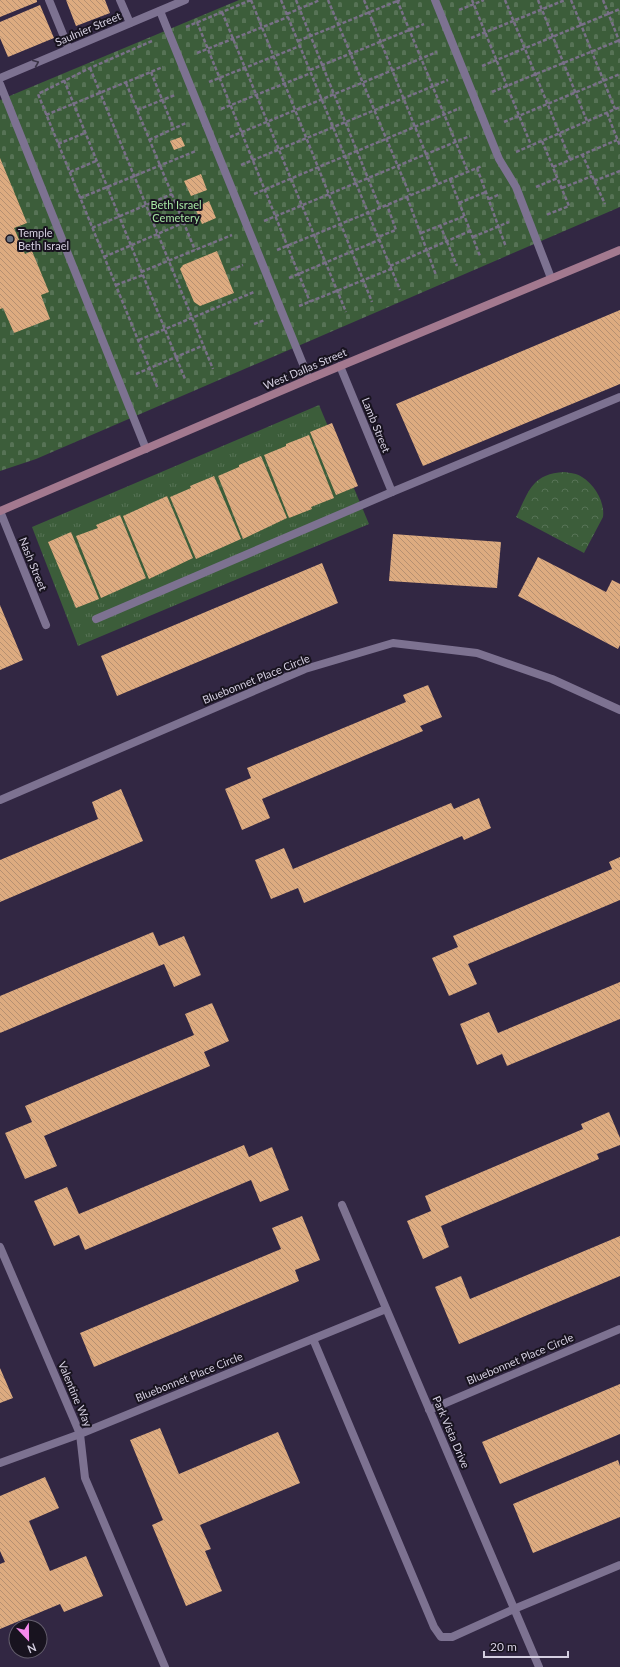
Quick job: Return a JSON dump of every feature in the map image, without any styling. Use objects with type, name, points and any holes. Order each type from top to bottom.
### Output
[{"type":"main road","name":"West Dallas Street","points":[[0,511],[309,379],[620,250]]},
{"type":"street","points":[[48,0],[69,49]]},
{"type":"street","points":[[120,0],[130,23]]},
{"type":"street","name":"Saulnier Street","points":[[0,78],[185,0]]},
{"type":"street","points":[[435,0],[499,159],[518,194],[551,278]]},
{"type":"street","points":[[160,11],[309,379]]},
{"type":"street","points":[[0,84],[146,449]]},
{"type":"street","name":"Lamb Street","points":[[340,366],[392,492]]},
{"type":"street","points":[[96,619],[392,492],[620,397]]},
{"type":"street","name":"Nash Street","points":[[0,511],[46,625]]},
{"type":"street","name":"Bluebonnet Place Circle","points":[[0,800],[305,669],[393,643],[478,653],[552,679],[620,710]]},
{"type":"street","name":"Park Vista Drive","points":[[342,1205],[539,1667]]},
{"type":"street","name":"Valentine Way","points":[[0,1247],[80,1434],[85,1478],[164,1666]]},
{"type":"street","name":"Bluebonnet Place Circle","points":[[0,1463],[80,1434],[386,1309]]},
{"type":"street","name":"Bluebonnet Place Circle","points":[[429,1410],[620,1329]]},
{"type":"street","points":[[313,1339],[434,1627],[441,1636],[452,1637],[514,1608],[620,1565]]},
{"type":"path","points":[[158,389],[38,94],[90,68],[251,0],[372,302]]},
{"type":"path","points":[[281,0],[400,290]]},
{"type":"path","points":[[296,0],[380,208]]},
{"type":"path","points":[[287,14],[320,0]]},
{"type":"path","points":[[328,0],[398,166],[436,275]]},
{"type":"path","points":[[364,0],[438,184]]},
{"type":"path","points":[[298,41],[398,0],[468,172]]},
{"type":"path","points":[[472,0],[531,145]]},
{"type":"path","points":[[150,140],[202,116],[284,84],[311,72],[322,65],[484,0]]},
{"type":"path","points":[[505,0],[558,134],[570,159]]},
{"type":"path","points":[[538,0],[587,121]]},
{"type":"path","points":[[80,198],[565,0]]},
{"type":"path","points":[[572,0],[615,109]]},
{"type":"path","points":[[237,201],[444,115],[507,86],[620,41],[603,0]]},
{"type":"path","points":[[225,172],[620,9]]},
{"type":"path","points":[[222,12],[346,312]]},
{"type":"path","points":[[46,115],[288,17]]},
{"type":"path","points":[[197,22],[310,302]]},
{"type":"path","points":[[137,110],[300,46]]},
{"type":"path","points":[[90,68],[202,346],[213,369]]},
{"type":"path","points":[[151,72],[174,129]]},
{"type":"path","points":[[116,285],[168,261],[620,74]]},
{"type":"path","points":[[64,80],[185,379]]},
{"type":"path","points":[[126,83],[195,250]]},
{"type":"path","points":[[231,270],[468,172],[620,107]]},
{"type":"path","points":[[607,113],[620,146]]},
{"type":"path","points":[[58,144],[85,133]]},
{"type":"path","points":[[553,167],[617,138],[620,134]]},
{"type":"path","points":[[473,237],[499,227],[569,206],[542,140]]},
{"type":"path","points":[[582,154],[605,204]]},
{"type":"path","points":[[70,172],[96,161]]},
{"type":"path","points":[[477,168],[506,247]]},
{"type":"path","points":[[594,181],[620,171]]},
{"type":"path","points":[[562,188],[592,176]]},
{"type":"path","points":[[518,194],[558,178]]},
{"type":"path","points":[[450,179],[480,256]]},
{"type":"path","points":[[459,203],[486,192]]},
{"type":"path","points":[[92,228],[172,194]]},
{"type":"path","points":[[378,237],[396,230],[387,205]]},
{"type":"path","points":[[421,233],[465,216]]},
{"type":"path","points":[[104,257],[183,223]]},
{"type":"path","points":[[440,225],[457,266]]},
{"type":"path","points":[[282,313],[363,280],[426,249],[470,231]]},
{"type":"path","points":[[119,381],[202,346]]},
{"type":"green space","name":"Beth Israel Cemetery","points":[[239,0],[620,0],[620,207],[36,459],[0,471],[0,100]]},
{"type":"green space","points":[[319,405],[369,524],[78,646],[32,527]]},
{"type":"green space","points":[[564,472],[573,473],[587,480],[595,489],[601,500],[603,517],[584,553],[516,517],[532,486],[544,476]]},
{"type":"building","points":[[0,0],[37,0],[37,2],[0,17]]},
{"type":"building","points":[[66,0],[105,0],[110,13],[76,26]]},
{"type":"building","points":[[40,5],[54,38],[8,57],[0,38],[0,22]]},
{"type":"building","points":[[181,137],[185,146],[174,150],[170,141]]},
{"type":"building","name":"Temple Beth Israel","points":[[0,158],[27,223],[14,228],[25,254],[32,251],[49,292],[41,295],[50,319],[14,333],[3,308],[0,309]]},
{"type":"building","points":[[201,174],[207,190],[191,196],[184,181]]},
{"type":"building","points":[[209,201],[216,218],[202,224],[195,208]]},
{"type":"building","points":[[217,251],[234,293],[200,306],[194,302],[180,269],[183,265]]},
{"type":"building","points":[[620,310],[620,384],[423,466],[396,404]]},
{"type":"building","points":[[332,423],[358,486],[336,495],[310,432]]},
{"type":"building","points":[[309,435],[334,498],[289,518],[264,455]]},
{"type":"building","points":[[261,456],[287,518],[243,539],[218,476]]},
{"type":"building","points":[[214,476],[241,539],[196,559],[170,497],[191,488],[190,486]]},
{"type":"building","points":[[167,496],[193,558],[149,579],[123,516]]},
{"type":"building","points":[[120,515],[146,578],[101,598],[76,536],[98,528],[96,525]]},
{"type":"building","points":[[71,532],[99,599],[76,608],[48,542]]},
{"type":"building","points":[[393,534],[501,542],[497,588],[389,581]]},
{"type":"building","points":[[538,557],[606,592],[612,580],[620,584],[620,645],[618,649],[518,596]]},
{"type":"building","points":[[322,563],[338,603],[117,696],[101,656]]},
{"type":"building","points":[[0,605],[23,660],[0,670]]},
{"type":"building","points":[[428,685],[442,717],[420,726],[423,731],[262,799],[270,818],[242,830],[225,789],[251,778],[247,768],[406,702],[403,695]]},
{"type":"building","points":[[121,789],[143,841],[0,902],[0,860],[98,819],[92,802]]},
{"type":"building","points":[[479,798],[491,828],[464,840],[462,836],[304,903],[298,888],[271,899],[255,860],[284,848],[293,869],[451,803],[454,809]]},
{"type":"building","points":[[620,857],[620,900],[468,964],[477,984],[449,996],[432,958],[458,947],[453,936],[612,869],[609,862]]},
{"type":"building","points":[[153,932],[159,946],[184,936],[201,975],[174,987],[164,964],[0,1033],[0,996]]},
{"type":"building","points":[[620,982],[620,1019],[507,1066],[502,1054],[477,1065],[460,1024],[489,1012],[498,1033]]},
{"type":"building","points":[[212,1003],[229,1041],[204,1052],[210,1066],[44,1136],[57,1166],[25,1179],[5,1133],[32,1122],[25,1106],[194,1035],[185,1014]]},
{"type":"building","points":[[609,1112],[620,1138],[620,1145],[597,1154],[599,1159],[441,1226],[449,1247],[423,1259],[407,1221],[431,1211],[425,1196],[583,1129],[581,1124]]},
{"type":"building","points":[[244,1145],[249,1157],[272,1147],[289,1190],[260,1202],[251,1180],[85,1250],[79,1235],[54,1246],[34,1201],[67,1187],[79,1214]]},
{"type":"building","points":[[302,1216],[320,1260],[295,1270],[299,1281],[94,1367],[80,1333],[281,1249],[272,1228]]},
{"type":"building","points":[[620,1236],[620,1276],[459,1344],[435,1287],[461,1276],[470,1299]]},
{"type":"building","points":[[0,1368],[13,1398],[0,1403]]},
{"type":"building","points":[[620,1384],[620,1434],[500,1484],[482,1442]]},
{"type":"building","points":[[160,1428],[179,1474],[278,1432],[300,1483],[200,1525],[211,1549],[205,1551],[222,1591],[186,1606],[152,1525],[163,1520],[130,1440]]},
{"type":"building","points":[[618,1460],[620,1466],[620,1517],[533,1553],[513,1504]]},
{"type":"building","points":[[45,1477],[59,1508],[29,1521],[50,1571],[86,1556],[103,1596],[64,1612],[60,1604],[24,1619],[8,1619],[8,1626],[0,1629],[0,1564],[5,1562],[0,1551],[0,1496]]},
{"type":"place","name":"Temple Beth Israel","points":[[10,239]]}]
